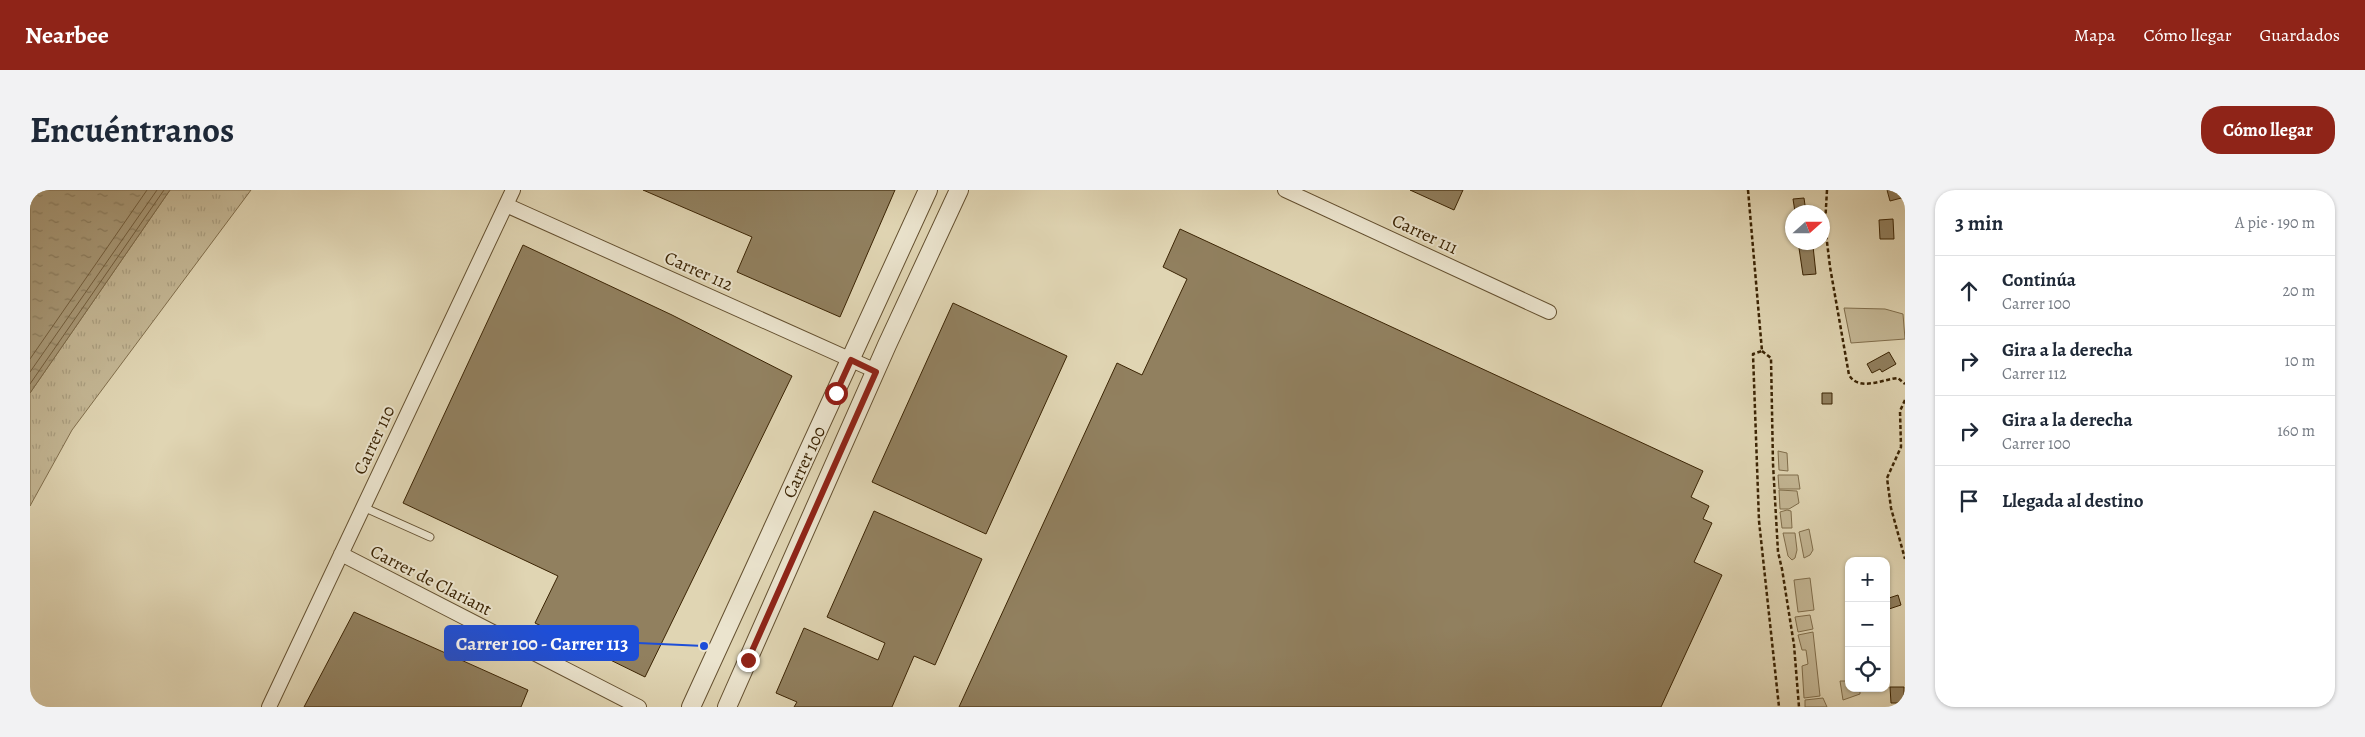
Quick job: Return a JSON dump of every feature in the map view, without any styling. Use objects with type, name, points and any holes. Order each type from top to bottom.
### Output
[{"type":"street","name":"Carrer 110","points":[[269,707],[513,190]]},
{"type":"street","name":"Carrer 100","points":[[691,707],[928,190]]},
{"type":"street","name":"Carrer 100","points":[[727,707],[959,190]]},
{"type":"street","name":"Carrer 111","points":[[1285,190],[1548,312]]},
{"type":"street","name":"Carrer 112","points":[[506,205],[876,372]]},
{"type":"street","name":"Carrer de Clariant","points":[[341,554],[639,707]]},
{"type":"lane","points":[[363,507],[430,537]]},
{"type":"path","points":[[1748,190],[1762,351],[1771,358],[1773,464],[1778,552],[1794,645],[1799,707]]},
{"type":"path","points":[[1827,190],[1825,225],[1844,357],[1849,375],[1856,382],[1865,384],[1898,378],[1905,384]]},
{"type":"path","points":[[1762,351],[1753,354],[1759,521],[1779,707]]},
{"type":"path","points":[[1905,400],[1900,410],[1901,447],[1887,478],[1891,508],[1905,558]]},
{"type":"green space","points":[[170,190],[251,190],[72,430],[30,506],[30,393]]},
{"type":"green space","points":[[1844,308],[1885,309],[1903,314],[1905,339],[1851,343]]},
{"type":"green space","points":[[1778,451],[1787,453],[1788,471],[1779,470]]},
{"type":"green space","points":[[1778,475],[1798,475],[1800,489],[1779,489]]},
{"type":"green space","points":[[1779,490],[1797,491],[1799,503],[1789,509],[1780,509]]},
{"type":"green space","points":[[1791,511],[1792,528],[1782,528],[1780,512]]},
{"type":"green space","points":[[1809,529],[1813,550],[1810,555],[1804,558],[1799,532]]},
{"type":"green space","points":[[1783,533],[1795,533],[1797,550],[1795,558],[1792,560],[1788,556]]},
{"type":"green space","points":[[1810,578],[1814,610],[1798,612],[1794,580]]},
{"type":"green space","points":[[1810,615],[1813,629],[1798,632],[1795,617]]},
{"type":"green space","points":[[1813,632],[1820,696],[1804,698],[1802,666],[1808,664],[1806,650],[1802,650],[1798,635]]},
{"type":"green space","points":[[1840,681],[1845,681],[1845,692],[1860,692],[1860,694],[1843,700]]},
{"type":"green space","points":[[1823,698],[1827,707],[1805,707],[1805,700]]},
{"type":"water","points":[[30,190],[170,190],[30,393]]},
{"type":"building","points":[[643,190],[895,190],[840,317],[737,272],[752,237]]},
{"type":"building","points":[[1410,190],[1463,190],[1454,210]]},
{"type":"building","points":[[1887,190],[1905,190],[1905,197],[1890,201]]},
{"type":"building","points":[[1804,198],[1805,205],[1794,205],[1793,199]]},
{"type":"building","points":[[1893,219],[1894,239],[1880,239],[1879,220]]},
{"type":"building","points":[[1180,229],[1703,471],[1691,497],[1709,506],[1703,519],[1712,523],[1694,562],[1722,575],[1661,707],[959,707],[1117,363],[1142,375],[1187,279],[1163,267]]},
{"type":"building","points":[[523,245],[672,315],[792,376],[645,677],[535,623],[558,576],[403,503]]},
{"type":"building","points":[[1799,250],[1813,250],[1816,274],[1803,275]]},
{"type":"building","points":[[953,303],[1067,356],[986,534],[872,482]]},
{"type":"building","points":[[1889,352],[1896,364],[1882,372],[1880,369],[1872,373],[1867,364]]},
{"type":"building","points":[[1822,393],[1832,393],[1832,404],[1822,404]]},
{"type":"building","points":[[874,511],[982,559],[935,665],[914,656],[892,707],[794,707],[797,702],[776,693],[804,628],[878,660],[885,643],[827,617]]},
{"type":"building","points":[[1898,595],[1901,605],[1890,609],[1890,598]]},
{"type":"building","points":[[354,612],[528,690],[521,707],[304,707]]},
{"type":"building","points":[[1890,687],[1904,687],[1904,703],[1891,703]]},
{"type":"place","name":"Carrer 100 - Carrer 113","points":[[704,646]]},
{"type":"route","points":[[748,660],[876,372],[851,360],[836,393]]}]
